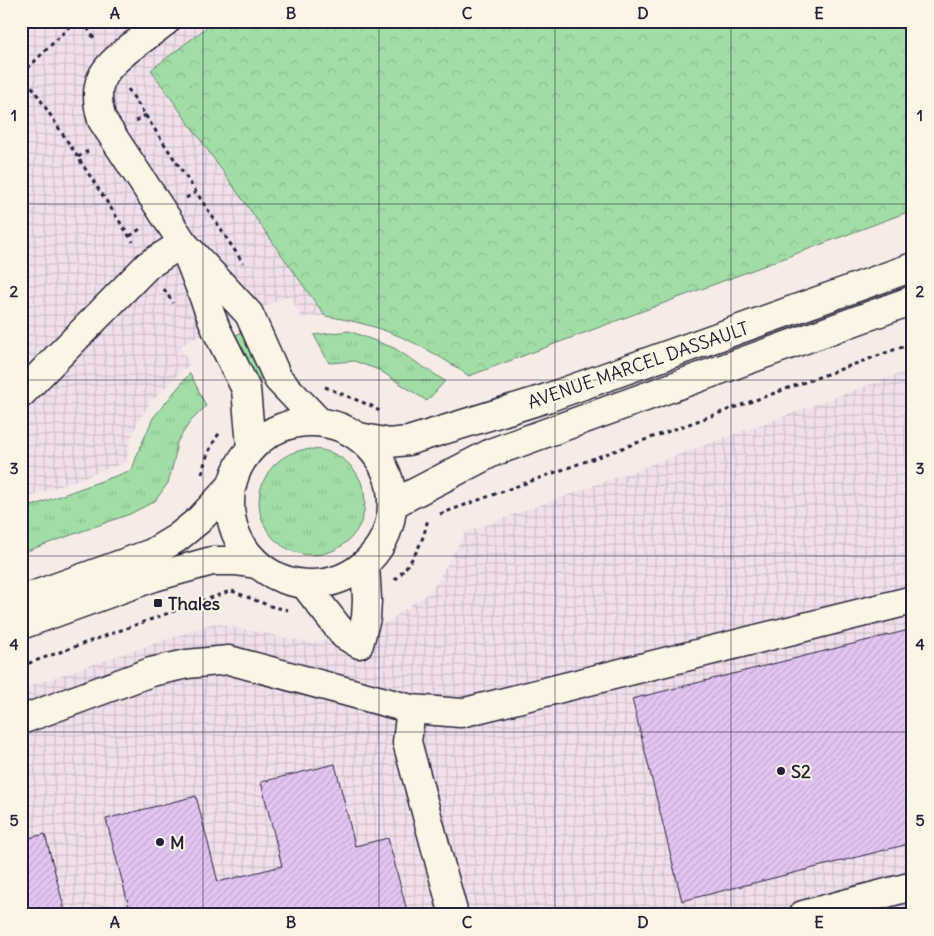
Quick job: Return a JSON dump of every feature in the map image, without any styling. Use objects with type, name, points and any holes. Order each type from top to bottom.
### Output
[{"type":"main road","points":[[166,21],[110,63],[102,76],[98,88],[98,106],[102,120],[183,243],[249,314],[278,379],[318,422]]},
{"type":"main road","points":[[21,394],[148,266],[183,243]]},
{"type":"main road","points":[[183,243],[216,329],[246,389],[251,446]]},
{"type":"main road","name":"AVENUE MARCEL DASSAULT","points":[[359,437],[388,443],[408,442],[547,398],[913,267]]},
{"type":"main road","name":"AVENUE MARCEL DASSAULT","points":[[392,504],[493,452],[913,300]]},
{"type":"main road","points":[[318,422],[340,426],[359,437],[377,455],[389,478],[392,504],[389,526],[380,547],[365,564],[347,576],[326,583],[305,585],[279,579],[256,564],[238,542],[230,516],[230,487],[238,466],[251,446],[271,431],[294,423],[318,422]]},
{"type":"main road","points":[[21,600],[152,553],[177,538],[199,520],[230,487]]},
{"type":"main road","points":[[21,625],[154,577],[212,561],[235,561],[256,564]]},
{"type":"main road","points":[[305,585],[344,635],[359,644],[366,618],[365,564]]},
{"type":"main road","points":[[21,720],[151,672],[187,664],[229,660],[411,709],[461,713],[913,600]]},
{"type":"main road","points":[[411,709],[407,742],[454,915]]},
{"type":"main road","points":[[803,915],[913,886]]},
{"type":"path","points":[[75,21],[22,74],[177,308]]},
{"type":"path","points":[[83,21],[244,264]]},
{"type":"path","points":[[428,518],[913,343]]},
{"type":"path","points":[[320,385],[374,407],[392,422],[408,442]]},
{"type":"path","points":[[199,520],[200,482],[204,463],[212,443],[223,427]]},
{"type":"path","points":[[21,666],[231,590]]},
{"type":"shaded area","points":[[21,21],[215,21],[151,70],[325,316],[301,318],[290,295],[179,346],[190,364],[150,403],[135,428],[129,445],[127,462],[21,500]]},
{"type":"shaded area","points":[[913,369],[913,915],[21,915],[21,689],[214,623],[313,643],[388,622],[432,590],[466,532]]},
{"type":"green space","points":[[215,21],[913,21],[913,210],[469,376],[417,344],[365,324],[325,316],[151,70]]},
{"type":"green space","points":[[246,330],[267,377],[254,384],[234,336]]},
{"type":"green space","points":[[349,331],[394,348],[445,381],[427,401],[379,370],[354,361],[329,363],[314,335]]},
{"type":"green space","points":[[190,373],[206,406],[190,422],[177,442],[168,483],[155,501],[130,514],[21,553],[21,510],[132,470],[153,418]]},
{"type":"green space","points":[[312,449],[332,453],[349,465],[361,482],[365,502],[361,522],[349,539],[332,551],[312,555],[292,551],[275,539],[263,522],[259,502],[263,482],[275,465],[292,453]]},
{"type":"building","name":"S2","points":[[913,629],[913,843],[682,901],[632,699]]},
{"type":"building","name":"M","points":[[335,764],[355,846],[388,838],[408,915],[131,915],[106,819],[196,796],[218,882],[282,866],[261,782]]},
{"type":"building","points":[[45,834],[66,915],[21,915],[21,840]]},
{"type":"place","name":"Thales","points":[[158,603]]},
{"type":"place","name":"S2","points":[[781,771]]},
{"type":"place","name":"M","points":[[160,842]]}]
